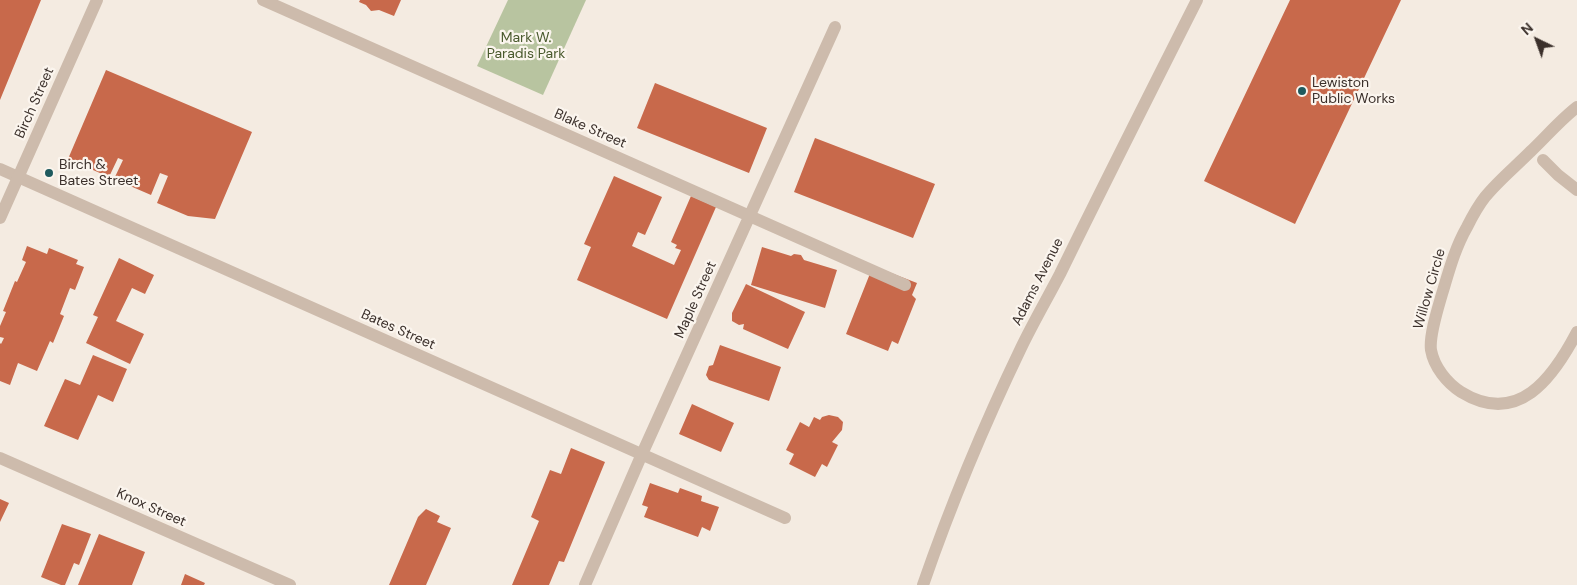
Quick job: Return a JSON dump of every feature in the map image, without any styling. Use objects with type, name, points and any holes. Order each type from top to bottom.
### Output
[{"type":"street","name":"Birch Street","points":[[0,218],[97,0]]},
{"type":"street","name":"Blake Street","points":[[263,0],[905,286]]},
{"type":"street","name":"Adams Avenue","points":[[923,585],[944,523],[981,435],[1022,346],[1197,0]]},
{"type":"street","name":"Maple Street","points":[[585,585],[749,215],[835,27]]},
{"type":"street","name":"Willow Circle","points":[[1577,107],[1484,198],[1454,254],[1435,317],[1430,348],[1434,361],[1445,379],[1456,389],[1483,402],[1511,403],[1530,394],[1549,378],[1563,359],[1577,332]]},
{"type":"street","points":[[1542,160],[1577,190]]},
{"type":"street","name":"Bates Street","points":[[0,169],[785,518]]},
{"type":"street","name":"Knox Street","points":[[0,458],[290,585]]},
{"type":"green space","name":"Mark W. Paradis Park","points":[[508,0],[586,0],[543,95],[477,66]]},
{"type":"building","points":[[0,0],[41,0],[0,100]]},
{"type":"building","points":[[360,0],[401,0],[394,16],[379,10],[371,11],[366,5],[359,2]]},
{"type":"building","name":"Lewiston Public Works","points":[[1290,0],[1401,0],[1295,224],[1204,181]]},
{"type":"building","points":[[106,70],[252,132],[215,219],[188,216],[157,203],[168,176],[160,173],[151,195],[114,179],[123,160],[118,158],[109,177],[68,159]]},
{"type":"building","points":[[655,83],[767,128],[749,173],[637,128]]},
{"type":"building","points":[[815,138],[935,184],[913,238],[794,192]]},
{"type":"building","points":[[614,176],[662,197],[645,235],[638,232],[632,246],[674,265],[681,250],[675,248],[677,245],[671,242],[691,196],[716,207],[667,319],[577,280],[591,247],[584,244]]},
{"type":"building","points":[[27,246],[47,254],[49,248],[78,260],[76,264],[84,267],[75,290],[70,288],[60,314],[64,316],[53,343],[50,341],[37,371],[18,363],[10,385],[0,381],[0,343],[4,338],[0,337],[0,326],[6,312],[3,311],[15,281],[17,282],[26,262],[22,260]]},
{"type":"building","points":[[762,247],[791,256],[794,254],[801,255],[804,260],[837,270],[825,308],[751,285]]},
{"type":"building","points":[[119,258],[154,275],[145,294],[132,288],[116,321],[144,334],[130,364],[86,343],[98,317],[93,315]]},
{"type":"building","points":[[873,266],[917,283],[912,295],[916,299],[898,344],[892,341],[888,351],[846,334]]},
{"type":"building","points":[[746,284],[805,312],[788,349],[743,329],[744,324],[739,325],[732,321],[732,313]]},
{"type":"building","points":[[720,345],[781,367],[769,401],[709,380],[706,375],[709,366],[713,365]]},
{"type":"building","points":[[93,355],[127,369],[113,402],[98,395],[78,440],[44,426],[65,379],[80,385]]},
{"type":"building","points":[[692,404],[734,423],[721,452],[679,434]]},
{"type":"building","points":[[829,415],[838,417],[843,422],[842,430],[832,442],[838,445],[827,467],[822,464],[815,477],[789,464],[794,454],[786,450],[800,422],[809,427],[814,417],[820,420],[822,417]]},
{"type":"building","points":[[571,448],[605,462],[564,562],[559,561],[549,585],[512,585],[539,521],[531,517],[550,470],[561,474]]},
{"type":"building","points":[[650,483],[678,493],[680,488],[702,496],[701,501],[719,507],[710,531],[702,527],[698,537],[644,517],[648,507],[642,505]]},
{"type":"building","points":[[0,499],[9,503],[0,522]]},
{"type":"building","points":[[426,509],[440,516],[437,522],[451,528],[426,585],[389,585],[418,517]]},
{"type":"building","points":[[62,524],[91,534],[79,565],[74,563],[65,585],[41,577]]},
{"type":"building","points":[[99,534],[145,552],[132,585],[78,585]]},
{"type":"building","points":[[185,574],[205,583],[204,585],[181,585]]},
{"type":"place","name":"Lewiston Public Works","points":[[1302,91]]},
{"type":"place","name":"Birch & Bates Street","points":[[49,173]]}]
